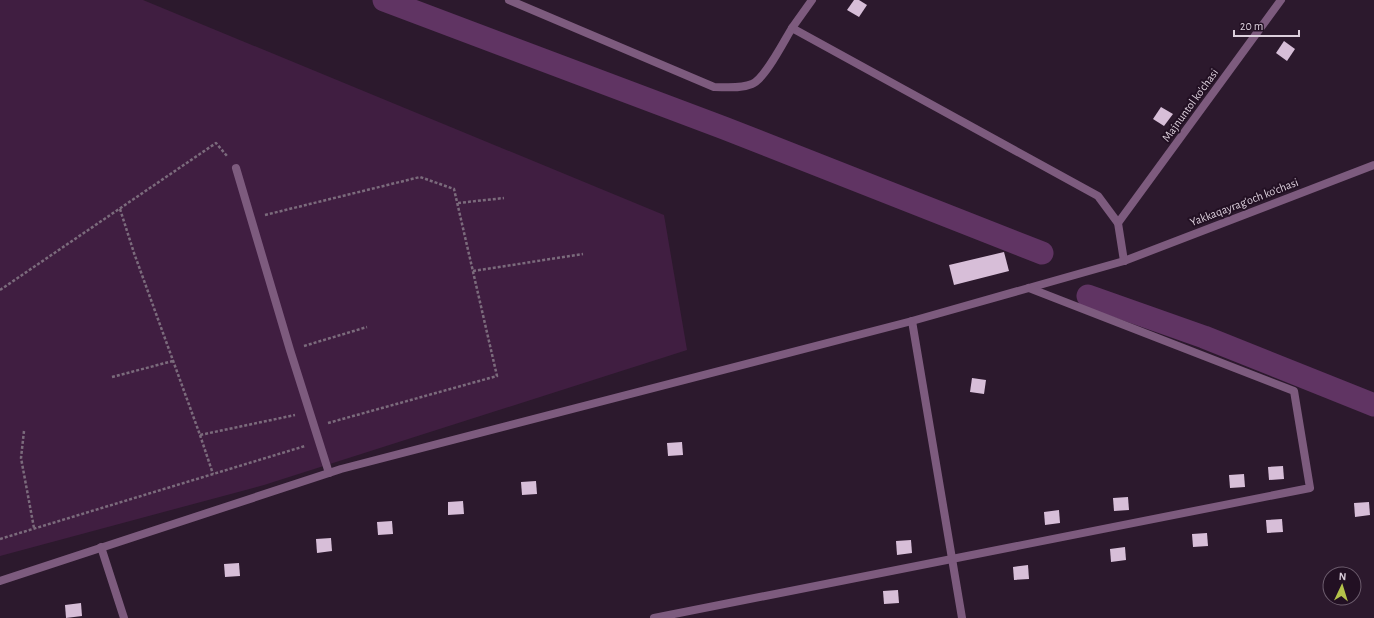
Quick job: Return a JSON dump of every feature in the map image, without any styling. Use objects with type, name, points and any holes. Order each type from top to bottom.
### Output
[{"type":"street","points":[[510,0],[714,87],[738,87],[752,84],[762,76],[792,28],[812,0]]},
{"type":"street","name":"Majnuntol ko'chasi","points":[[1118,223],[1281,0]]},
{"type":"street","points":[[792,28],[1098,196],[1118,223],[1124,262]]},
{"type":"street","name":"Yakkaqayrag'och ko'chasi","points":[[0,581],[341,469],[912,321],[1124,262],[1374,165]]},
{"type":"street","points":[[236,168],[290,350],[329,473]]},
{"type":"street","points":[[654,618],[1310,488],[1294,391],[1029,288]]},
{"type":"street","points":[[912,321],[962,618]]},
{"type":"street","points":[[101,548],[124,618]]},
{"type":"path","points":[[0,290],[216,143],[236,168]]},
{"type":"path","points":[[251,218],[420,177],[454,190],[458,203],[497,376],[314,426]]},
{"type":"path","points":[[458,203],[504,198]]},
{"type":"path","points":[[120,209],[134,253],[213,474]]},
{"type":"path","points":[[473,271],[583,254]]},
{"type":"path","points":[[290,350],[367,327]]},
{"type":"path","points":[[112,377],[173,361]]},
{"type":"path","points":[[200,435],[310,412]]},
{"type":"path","points":[[24,431],[21,458],[34,528]]},
{"type":"path","points":[[0,539],[319,442]]},
{"type":"shaded area","points":[[0,0],[143,0],[664,215],[687,350],[264,485],[0,556]]},
{"type":"building","points":[[854,0],[859,0],[867,5],[859,17],[847,10]]},
{"type":"building","points":[[1284,41],[1295,49],[1287,61],[1276,53]]},
{"type":"building","points":[[1161,107],[1173,114],[1164,126],[1153,119]]},
{"type":"building","points":[[1004,252],[1009,271],[954,285],[949,265]]},
{"type":"building","points":[[972,378],[986,380],[984,394],[970,392]]},
{"type":"building","points":[[682,442],[683,455],[668,456],[667,443]]},
{"type":"building","points":[[1283,466],[1284,479],[1269,480],[1268,467]]},
{"type":"building","points":[[1244,474],[1245,487],[1230,488],[1229,475]]},
{"type":"building","points":[[536,481],[537,494],[522,495],[521,482]]},
{"type":"building","points":[[1128,497],[1129,510],[1114,511],[1113,498]]},
{"type":"building","points":[[463,501],[464,514],[448,515],[448,502]]},
{"type":"building","points":[[1369,502],[1370,515],[1355,517],[1354,503]]},
{"type":"building","points":[[1059,510],[1060,523],[1045,525],[1044,512]]},
{"type":"building","points":[[1282,519],[1283,532],[1267,533],[1266,520]]},
{"type":"building","points":[[392,521],[393,534],[378,535],[377,522]]},
{"type":"building","points":[[1207,533],[1208,546],[1193,547],[1192,534]]},
{"type":"building","points":[[331,538],[332,551],[317,553],[316,539]]},
{"type":"building","points":[[911,540],[912,553],[897,555],[896,541]]},
{"type":"building","points":[[1125,547],[1126,560],[1111,562],[1110,549]]},
{"type":"building","points":[[239,563],[240,576],[225,577],[224,564]]},
{"type":"building","points":[[1028,565],[1029,579],[1014,580],[1013,567]]},
{"type":"building","points":[[898,590],[899,603],[884,604],[883,591]]},
{"type":"building","points":[[81,603],[82,616],[66,618],[65,605]]},
{"type":"waterway","points":[[384,0],[724,128],[1042,253]]},
{"type":"waterway","points":[[1088,296],[1204,337],[1374,405]]}]
